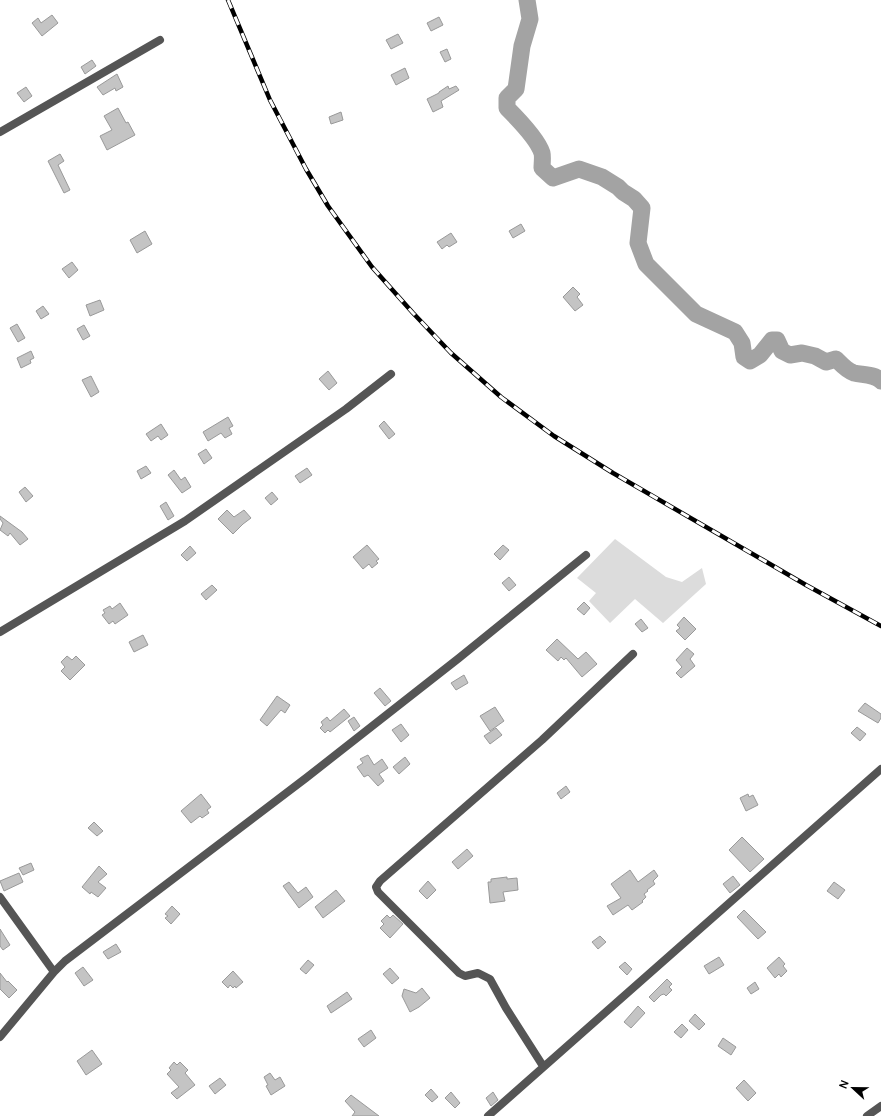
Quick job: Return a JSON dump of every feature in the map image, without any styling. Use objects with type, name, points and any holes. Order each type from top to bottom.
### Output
[{"type":"street","points":[[0,132],[160,40]]},
{"type":"street","points":[[0,632],[185,521],[346,409],[391,374]]},
{"type":"street","points":[[0,1037],[54,972],[65,961],[306,778],[586,555]]},
{"type":"street","points":[[543,1066],[506,1008],[490,979],[478,973],[465,976],[459,973],[378,892],[376,887],[380,881],[542,740],[633,654]]},
{"type":"street","points":[[488,1116],[881,769]]},
{"type":"street","points":[[0,897],[54,972]]},
{"type":"street","points":[[867,1116],[881,1106]]},
{"type":"shaded area","points":[[615,539],[666,577],[682,582],[702,568],[706,584],[663,623],[635,599],[610,623],[589,601],[596,593],[577,578]]},
{"type":"building","points":[[52,15],[58,23],[42,36],[32,23],[38,18],[41,23]]},
{"type":"building","points":[[439,17],[443,25],[431,31],[427,23]]},
{"type":"building","points":[[398,34],[403,43],[391,49],[386,40]]},
{"type":"building","points":[[447,49],[451,59],[445,62],[440,52]]},
{"type":"building","points":[[92,60],[96,66],[85,74],[81,67]]},
{"type":"building","points":[[405,68],[409,78],[396,85],[391,75]]},
{"type":"building","points":[[117,74],[123,87],[116,91],[115,88],[103,95],[97,87]]},
{"type":"building","points":[[448,86],[449,89],[456,86],[459,90],[441,101],[443,107],[433,112],[427,99],[439,93]]},
{"type":"building","points":[[26,87],[32,96],[24,102],[17,93]]},
{"type":"building","points":[[118,108],[126,123],[128,122],[135,135],[107,150],[100,136],[112,130],[104,116]]},
{"type":"building","points":[[341,112],[343,120],[331,124],[329,117]]},
{"type":"building","points":[[60,154],[64,161],[58,165],[70,190],[64,193],[48,161]]},
{"type":"building","points":[[521,224],[525,231],[513,238],[509,231]]},
{"type":"building","points":[[145,231],[152,244],[137,253],[130,240]]},
{"type":"building","points":[[451,233],[457,242],[449,247],[447,245],[442,249],[437,242]]},
{"type":"building","points":[[72,262],[78,270],[69,278],[62,269]]},
{"type":"building","points":[[573,287],[580,294],[577,297],[583,305],[575,311],[563,297]]},
{"type":"building","points":[[100,300],[104,310],[90,316],[86,305]]},
{"type":"building","points":[[43,306],[49,314],[41,319],[36,311]]},
{"type":"building","points":[[17,324],[25,338],[18,342],[10,328]]},
{"type":"building","points":[[84,325],[90,336],[83,340],[77,329]]},
{"type":"building","points":[[31,351],[34,358],[30,360],[31,363],[21,368],[17,358]]},
{"type":"building","points":[[328,371],[337,383],[329,390],[319,379]]},
{"type":"building","points":[[91,376],[99,392],[91,397],[82,380]]},
{"type":"building","points":[[228,417],[233,426],[229,428],[232,434],[225,438],[221,433],[208,441],[203,432]]},
{"type":"building","points":[[384,421],[395,434],[389,439],[379,426]]},
{"type":"building","points":[[161,424],[168,435],[161,440],[158,436],[151,441],[146,434]]},
{"type":"building","points":[[206,449],[212,458],[204,464],[198,454]]},
{"type":"building","points":[[146,466],[151,473],[141,479],[137,471]]},
{"type":"building","points":[[307,468],[312,475],[300,483],[295,476]]},
{"type":"building","points":[[174,470],[181,480],[185,477],[191,487],[182,493],[168,475]]},
{"type":"building","points":[[25,487],[33,496],[26,502],[19,492]]},
{"type":"building","points":[[272,492],[278,499],[271,505],[265,498]]},
{"type":"building","points":[[166,502],[174,516],[168,520],[160,506]]},
{"type":"building","points":[[227,510],[234,517],[244,510],[251,518],[233,534],[218,519]]},
{"type":"building","points":[[0,516],[22,532],[28,539],[20,545],[10,533],[8,536],[0,530],[3,523]]},
{"type":"building","points":[[367,545],[379,559],[376,561],[378,563],[372,568],[369,564],[363,569],[353,557]]},
{"type":"building","points":[[503,545],[509,550],[500,560],[494,554]]},
{"type":"building","points":[[190,546],[196,553],[187,561],[181,555]]},
{"type":"building","points":[[509,577],[516,585],[509,591],[502,583]]},
{"type":"building","points":[[212,585],[217,590],[206,600],[201,594]]},
{"type":"building","points":[[584,602],[590,608],[584,615],[577,609]]},
{"type":"building","points":[[120,603],[128,615],[115,624],[113,621],[109,624],[102,615],[105,613],[103,610],[110,606],[112,609]]},
{"type":"building","points":[[684,617],[696,629],[685,640],[676,631],[680,628],[677,625]]},
{"type":"building","points":[[641,619],[648,628],[642,632],[635,624]]},
{"type":"building","points":[[143,635],[148,645],[134,652],[129,642]]},
{"type":"building","points":[[557,639],[578,659],[586,652],[597,664],[582,677],[566,658],[564,660],[561,657],[558,661],[546,650]]},
{"type":"building","points":[[687,648],[694,654],[690,659],[695,666],[681,678],[676,673],[682,667],[676,660]]},
{"type":"building","points":[[67,656],[72,660],[76,656],[85,665],[70,680],[61,671],[65,667],[61,662]]},
{"type":"building","points":[[464,675],[468,683],[456,690],[451,683]]},
{"type":"building","points":[[380,688],[391,701],[385,706],[374,693]]},
{"type":"building","points":[[277,696],[290,705],[285,713],[281,710],[267,726],[260,720]]},
{"type":"building","points":[[865,703],[881,714],[881,718],[878,723],[858,711]]},
{"type":"building","points":[[495,707],[504,721],[490,731],[480,716]]},
{"type":"building","points":[[344,709],[350,716],[330,732],[328,730],[325,733],[320,728],[323,725],[321,722],[327,717],[330,721]]},
{"type":"building","points":[[354,717],[360,726],[354,731],[348,721]]},
{"type":"building","points":[[401,724],[409,735],[401,742],[392,730]]},
{"type":"building","points":[[857,727],[866,734],[860,741],[851,733]]},
{"type":"building","points":[[496,728],[502,735],[490,744],[484,736]]},
{"type":"building","points":[[368,755],[374,765],[382,759],[388,768],[379,774],[384,781],[378,786],[368,775],[364,777],[357,767],[363,763],[360,759]]},
{"type":"building","points":[[405,757],[410,764],[399,774],[393,767]]},
{"type":"building","points":[[566,786],[570,792],[561,799],[557,793]]},
{"type":"building","points":[[201,794],[211,807],[207,810],[209,813],[202,818],[200,816],[191,823],[181,811]]},
{"type":"building","points":[[748,794],[749,797],[753,795],[758,805],[746,811],[740,798]]},
{"type":"building","points":[[94,822],[103,831],[97,836],[88,828]]},
{"type":"building","points":[[742,837],[764,859],[750,872],[729,850]]},
{"type":"building","points":[[467,849],[473,856],[458,869],[452,862]]},
{"type":"building","points":[[31,863],[34,870],[23,875],[19,868]]},
{"type":"building","points":[[99,866],[107,874],[98,882],[106,888],[98,897],[91,892],[90,894],[82,887]]},
{"type":"building","points":[[630,870],[638,882],[654,870],[658,876],[653,881],[655,884],[644,894],[646,897],[642,901],[643,902],[632,910],[628,905],[613,915],[607,906],[621,898],[611,884]]},
{"type":"building","points":[[19,873],[23,882],[4,891],[0,881]]},
{"type":"building","points":[[733,876],[740,885],[730,893],[723,884]]},
{"type":"building","points":[[507,877],[507,879],[517,878],[518,890],[503,892],[505,901],[490,903],[488,882],[491,882],[491,879]]},
{"type":"building","points":[[428,881],[436,890],[427,899],[419,891]]},
{"type":"building","points":[[289,882],[298,893],[306,887],[313,897],[299,908],[283,886]]},
{"type":"building","points":[[834,882],[845,890],[838,899],[827,891]]},
{"type":"building","points":[[336,890],[345,901],[323,918],[315,907]]},
{"type":"building","points":[[172,906],[180,914],[171,924],[165,918],[168,916],[165,914]]},
{"type":"building","points":[[744,910],[766,932],[758,939],[737,917]]},
{"type":"building","points":[[387,915],[390,918],[393,915],[403,924],[390,938],[380,928],[384,924],[381,921]]},
{"type":"building","points":[[0,929],[10,945],[3,950],[0,946]]},
{"type":"building","points":[[600,936],[606,942],[598,949],[592,942]]},
{"type":"building","points":[[116,944],[121,952],[108,959],[103,952]]},
{"type":"building","points":[[719,957],[724,965],[709,974],[704,966]]},
{"type":"building","points":[[779,957],[785,964],[783,966],[787,971],[781,977],[779,974],[775,978],[767,968]]},
{"type":"building","points":[[308,960],[314,965],[306,974],[300,969]]},
{"type":"building","points":[[625,962],[632,969],[627,975],[619,967]]},
{"type":"building","points":[[83,967],[93,980],[84,986],[75,973]]},
{"type":"building","points":[[390,968],[399,978],[392,984],[383,974]]},
{"type":"building","points":[[233,971],[243,982],[236,988],[235,986],[233,988],[230,985],[228,988],[222,982]]},
{"type":"building","points":[[0,973],[7,982],[8,981],[17,990],[9,998],[0,989]]},
{"type":"building","points":[[667,979],[672,984],[669,987],[672,990],[666,996],[664,994],[661,995],[654,1002],[649,997]]},
{"type":"building","points":[[755,982],[759,989],[751,994],[747,988]]},
{"type":"building","points":[[422,988],[430,998],[410,1012],[402,996],[404,989],[416,993]]},
{"type":"building","points":[[347,992],[352,999],[331,1013],[327,1006]]},
{"type":"building","points":[[638,1006],[645,1013],[631,1028],[624,1022]]},
{"type":"building","points":[[695,1014],[705,1024],[699,1030],[689,1021]]},
{"type":"building","points":[[682,1024],[688,1030],[681,1038],[674,1032]]},
{"type":"building","points":[[371,1030],[376,1038],[364,1047],[358,1039]]},
{"type":"building","points":[[723,1038],[736,1047],[731,1055],[718,1046]]},
{"type":"building","points":[[92,1050],[102,1064],[86,1075],[77,1061]]},
{"type":"building","points":[[174,1062],[177,1065],[180,1062],[188,1070],[185,1073],[195,1085],[177,1099],[171,1093],[179,1087],[167,1074],[171,1070],[169,1068]]},
{"type":"building","points":[[270,1073],[275,1080],[280,1077],[285,1086],[271,1095],[266,1086],[268,1085],[264,1077]]},
{"type":"building","points":[[220,1078],[226,1085],[215,1094],[209,1086]]},
{"type":"building","points":[[744,1080],[756,1093],[748,1101],[736,1088]]},
{"type":"building","points":[[431,1089],[438,1097],[432,1102],[425,1095]]},
{"type":"building","points":[[451,1092],[460,1103],[455,1108],[445,1098]]},
{"type":"building","points":[[493,1092],[498,1100],[491,1106],[486,1098]]},
{"type":"building","points":[[351,1095],[379,1116],[352,1116],[355,1112],[345,1101]]},
{"type":"waterway","points":[[527,0],[530,19],[522,46],[516,89],[507,98],[507,108],[526,129],[540,148],[542,155],[542,168],[553,178],[579,169],[602,177],[634,199],[642,208],[638,243],[646,264],[696,314],[735,332],[742,343],[744,357],[750,361],[760,355],[772,340],[777,340],[782,351],[790,355],[802,353],[815,356],[826,362],[836,359],[851,372],[872,376],[881,381]]},
{"type":"railway","points":[[228,0],[270,100],[306,169],[328,206],[372,267],[451,353],[501,397],[554,436],[613,473],[806,585],[881,626]]}]
